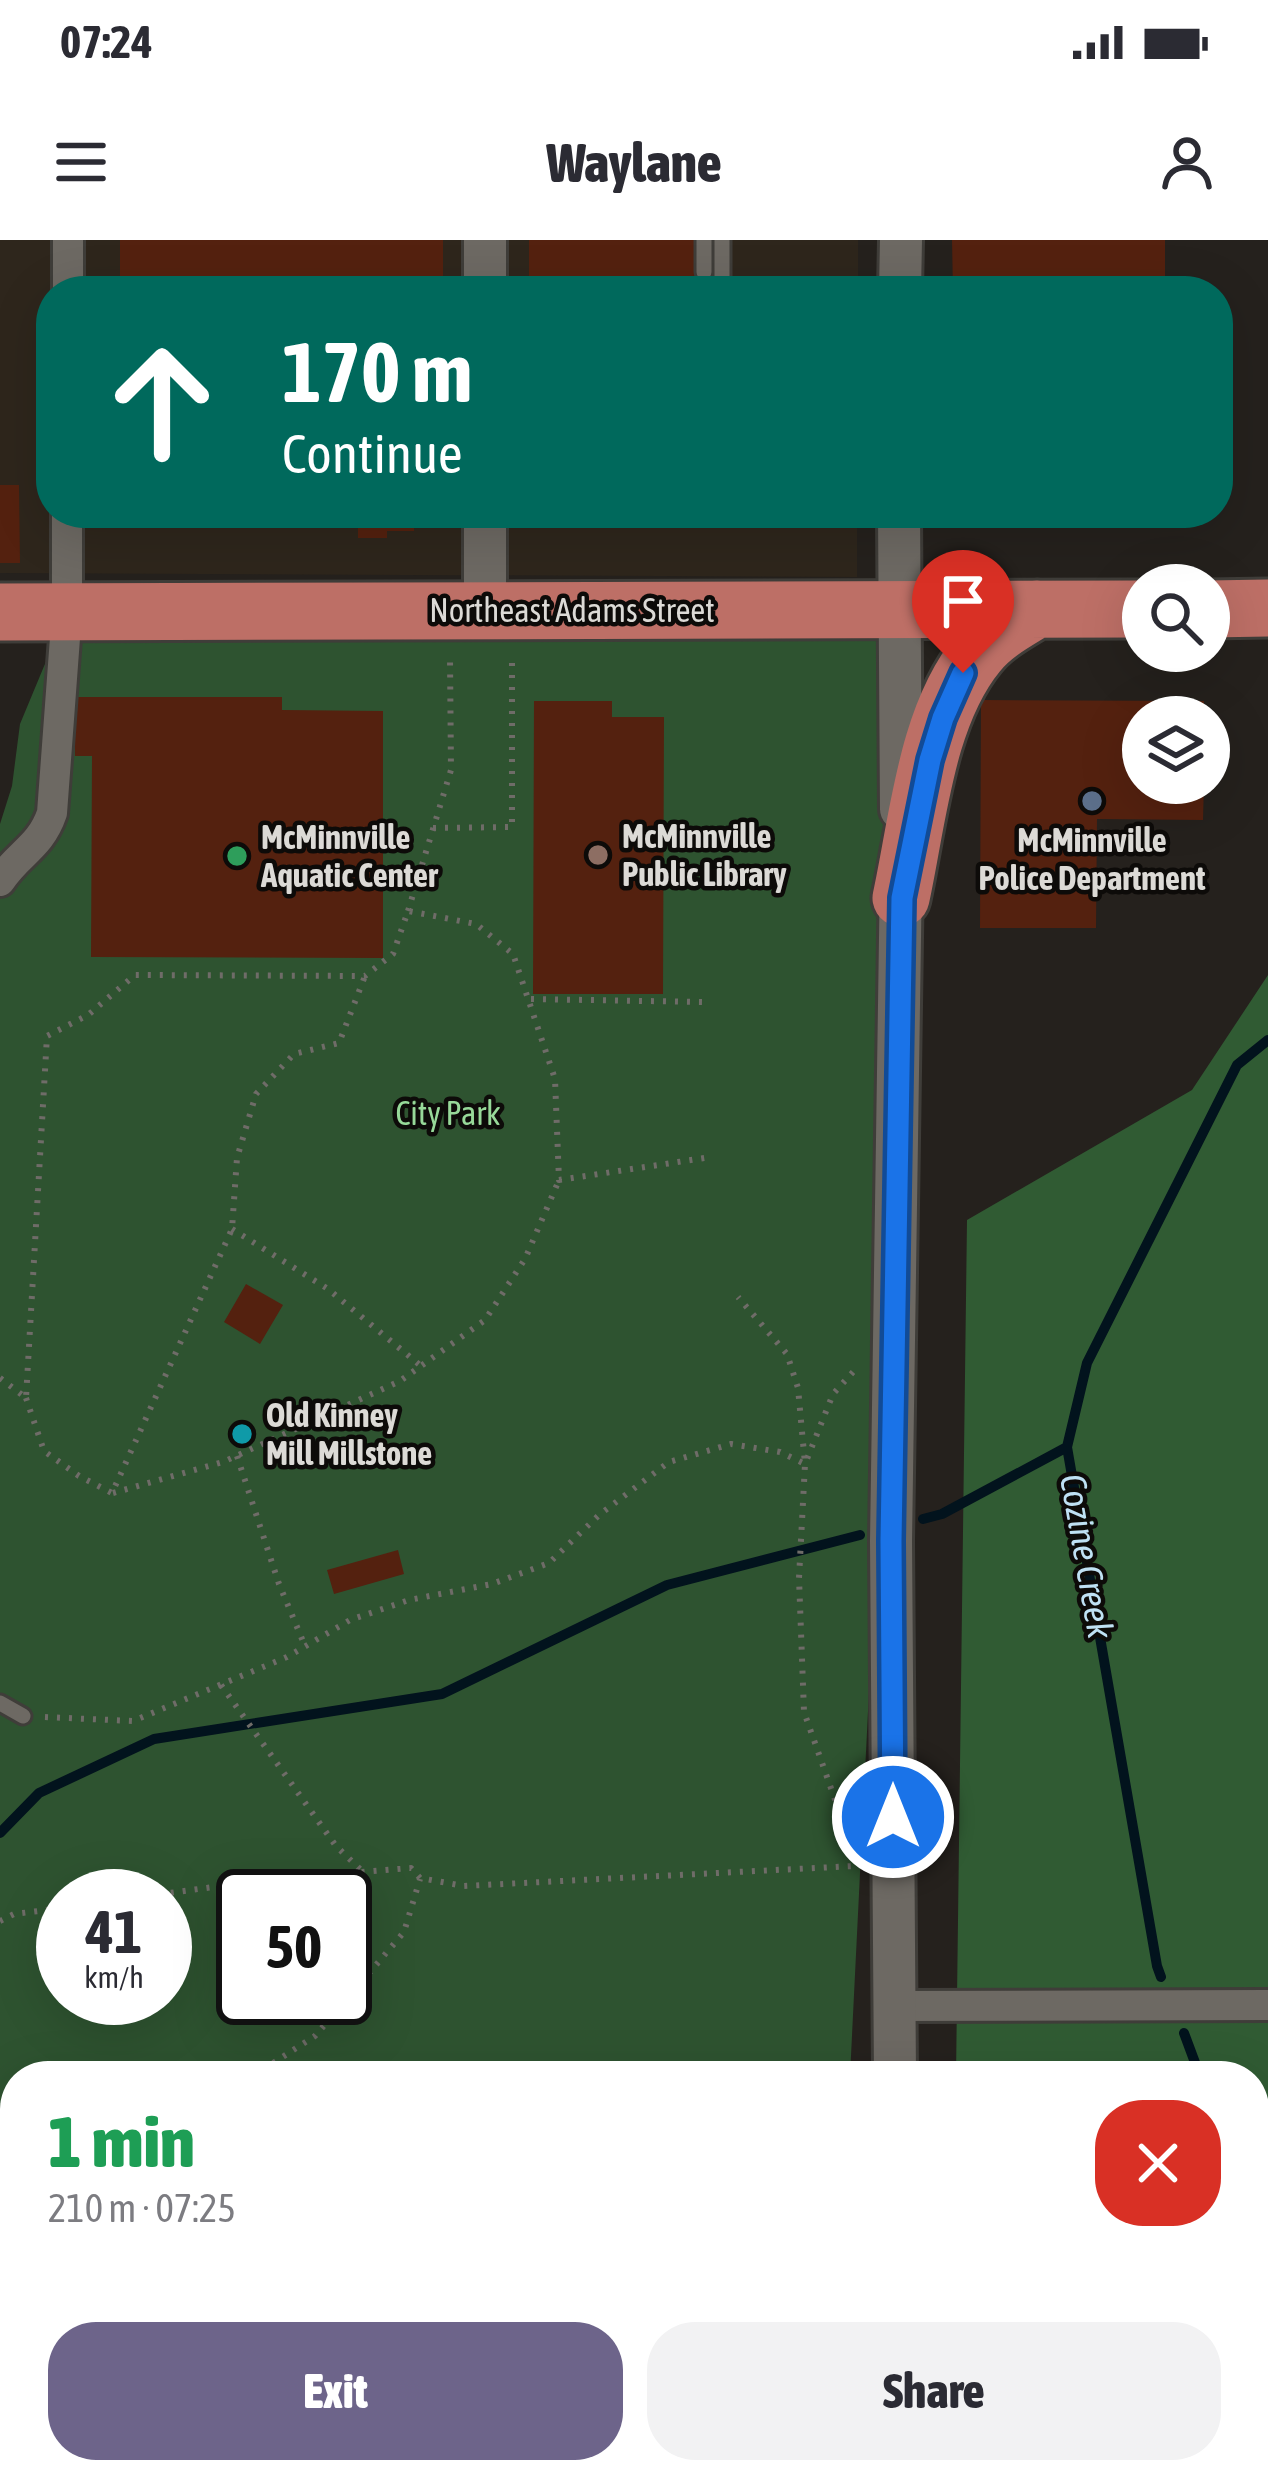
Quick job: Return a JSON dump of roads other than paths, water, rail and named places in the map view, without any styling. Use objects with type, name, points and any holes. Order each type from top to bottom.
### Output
[{"type":"highway","points":[[1230,608],[1268,608]]},
{"type":"highway","name":"Northeast Adams Street","points":[[0,612],[482,623],[900,609],[1122,609]]},
{"type":"highway","points":[[902,898],[930,760],[958,680],[980,649],[1037,609]]},
{"type":"main road","points":[[485,240],[485,276]]},
{"type":"main road","points":[[900,276],[901,240]]},
{"type":"main road","points":[[482,623],[485,528]]},
{"type":"main road","points":[[895,2061],[891,1541],[902,898],[899,528]]},
{"type":"street","points":[[68,240],[68,276]]},
{"type":"street","points":[[0,881],[46,832],[52,813],[67,611],[67,528]]},
{"type":"street","points":[[895,2006],[1268,2005]]},
{"type":"lane","points":[[704,240],[704,272]]},
{"type":"lane","points":[[722,240],[722,276]]},
{"type":"lane","points":[[0,1703],[23,1716]]},
{"type":"waterway","name":"Cozine Creek","points":[[1161,1977],[1067,1447],[1087,1363],[1237,1065],[1268,1040]]},
{"type":"waterway","points":[[923,1519],[942,1514],[1067,1447]]},
{"type":"waterway","points":[[0,1833],[39,1793],[154,1739],[442,1694],[667,1585],[860,1535]]},
{"type":"waterway","name":"Cozine Creek","points":[[1184,2033],[1194,2061]]},
{"type":"place","name":"McMinnville Police Department","points":[[1092,801]]},
{"type":"place","name":"McMinnville Public Library","points":[[598,855]]},
{"type":"place","name":"McMinnville Aquatic Center","points":[[237,856]]},
{"type":"place","name":"Old Kinney Mill Millstone","points":[[242,1434]]},
{"type":"park label","name":"City Park","points":[[448,1113]]}]
